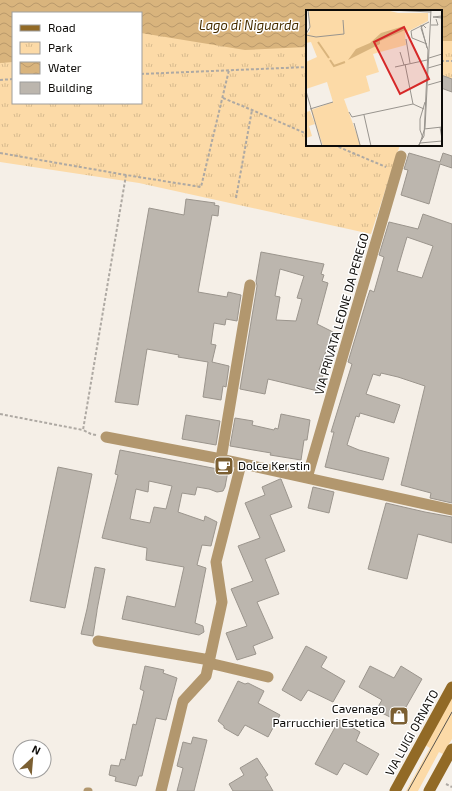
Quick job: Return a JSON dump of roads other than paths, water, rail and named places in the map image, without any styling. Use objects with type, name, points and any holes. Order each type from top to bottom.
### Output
[{"type":"main road","name":"VIA LUIGI ORNATO","points":[[395,791],[452,687]]},
{"type":"main road","points":[[429,791],[452,749]]},
{"type":"street","name":"VIA PRIVATA LEONE DA PEREGO","points":[[307,478],[401,156]]},
{"type":"street","points":[[220,459],[250,285]]},
{"type":"street","points":[[106,437],[220,459],[452,510]]},
{"type":"street","points":[[161,791],[183,701],[206,676],[222,602],[216,562],[241,464]]},
{"type":"street","points":[[98,641],[209,662],[268,677]]},
{"type":"water","name":"Lago di Niguarda","points":[[0,0],[452,0],[452,41],[442,41],[442,10],[306,10],[306,47],[245,50],[142,33],[142,12],[12,12],[12,62],[0,63]]},
{"type":"tram line","points":[[408,791],[452,712]]},
{"type":"place","name":"Dolce Kerstin","points":[[224,466]]},
{"type":"place","name":"Cavenago Parrucchieri Estetica","points":[[399,716]]}]
